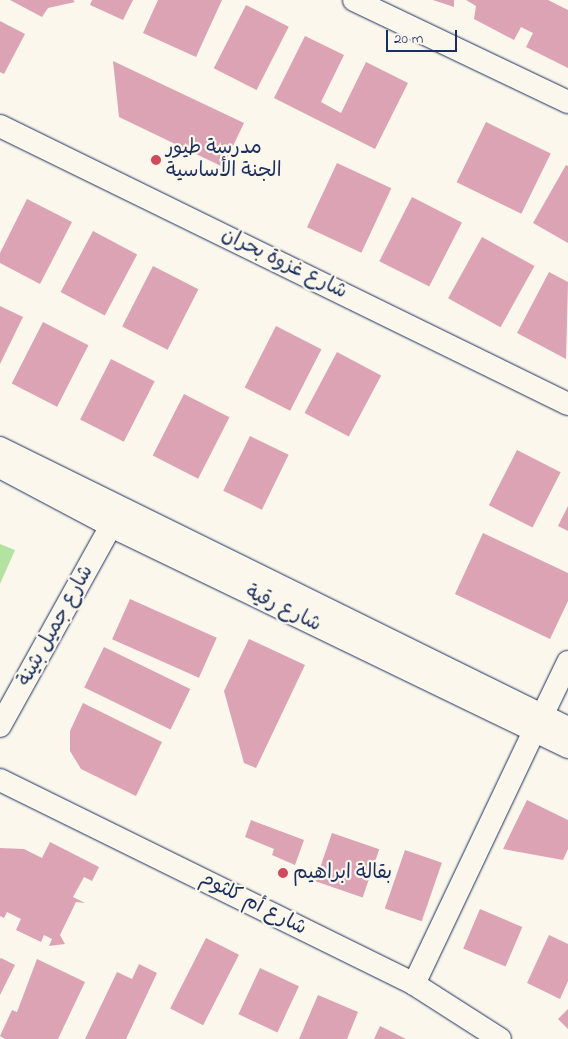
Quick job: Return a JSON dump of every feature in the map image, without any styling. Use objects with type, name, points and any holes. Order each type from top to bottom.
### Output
[{"type":"street","points":[[354,0],[568,102]]},
{"type":"street","name":"شارع غزوة بحران","points":[[0,126],[568,404]]},
{"type":"street","name":"شارع رقية","points":[[0,448],[538,723],[568,747]]},
{"type":"street","name":"شارع رقية","points":[[0,467],[111,526],[538,723],[568,728]]},
{"type":"street","name":"شارع جميل بثينة","points":[[0,726],[111,526]]},
{"type":"street","points":[[414,984],[568,662]]},
{"type":"street","name":"شارع أم كلثوم","points":[[0,780],[414,984],[500,1039]]},
{"type":"green space","points":[[0,544],[15,550],[0,584]]},
{"type":"building","points":[[10,0],[73,0],[75,2],[48,8],[42,17]]},
{"type":"building","points":[[92,0],[133,0],[123,20],[90,5]]},
{"type":"building","points":[[158,0],[222,0],[196,57],[143,33]]},
{"type":"building","points":[[433,0],[454,0],[454,7]]},
{"type":"building","points":[[466,0],[548,0],[568,10],[568,68],[526,47],[533,33],[521,27],[514,40],[474,19],[476,6]]},
{"type":"building","points":[[246,5],[289,27],[257,90],[214,68]]},
{"type":"building","points":[[0,21],[25,34],[4,74],[0,72]]},
{"type":"building","points":[[305,36],[344,55],[321,102],[341,113],[366,62],[408,83],[375,149],[274,98]]},
{"type":"building","points":[[113,61],[244,123],[223,167],[119,117]]},
{"type":"building","points":[[486,122],[551,154],[521,214],[457,182]]},
{"type":"building","points":[[337,163],[391,188],[361,253],[307,227]]},
{"type":"building","points":[[566,165],[568,166],[568,243],[533,223]]},
{"type":"building","points":[[412,197],[462,222],[429,287],[379,261]]},
{"type":"building","points":[[27,199],[72,222],[40,284],[0,263],[0,253]]},
{"type":"building","points":[[93,231],[137,254],[105,315],[61,292]]},
{"type":"building","points":[[482,237],[534,266],[501,327],[448,298]]},
{"type":"building","points":[[153,266],[198,289],[168,350],[122,327]]},
{"type":"building","points":[[549,272],[568,282],[566,359],[517,333]]},
{"type":"building","points":[[0,306],[23,317],[0,364]]},
{"type":"building","points":[[43,322],[88,345],[57,407],[12,383]]},
{"type":"building","points":[[276,326],[321,349],[290,411],[245,387]]},
{"type":"building","points":[[337,352],[381,375],[349,436],[305,413]]},
{"type":"building","points":[[111,359],[155,381],[124,442],[80,420]]},
{"type":"building","points":[[184,394],[229,417],[198,479],[153,455]]},
{"type":"building","points":[[250,436],[289,455],[262,510],[223,491]]},
{"type":"building","points":[[517,450],[561,472],[533,527],[489,505]]},
{"type":"building","points":[[568,506],[568,531],[558,526]]},
{"type":"building","points":[[483,533],[568,573],[568,601],[550,639],[455,594]]},
{"type":"building","points":[[130,599],[217,638],[199,678],[112,639]]},
{"type":"building","points":[[249,639],[305,665],[256,768],[244,763],[224,691]]},
{"type":"building","points":[[104,647],[190,689],[171,730],[84,687]]},
{"type":"building","points":[[83,703],[162,742],[136,796],[81,769],[70,751],[70,731]]},
{"type":"building","points":[[527,800],[568,820],[568,849],[563,860],[503,849]]},
{"type":"building","points":[[251,820],[304,840],[295,865],[272,855],[274,849],[245,837]]},
{"type":"building","points":[[332,833],[379,849],[363,897],[315,881]]},
{"type":"building","points":[[50,842],[99,867],[92,881],[84,877],[73,897],[85,903],[76,902],[60,935],[65,944],[49,946],[52,939],[44,935],[41,942],[16,930],[21,919],[7,912],[4,918],[0,916],[0,848],[24,849],[42,858]]},
{"type":"building","points":[[405,850],[442,863],[422,921],[385,909]]},
{"type":"building","points":[[480,909],[522,927],[506,967],[463,949]]},
{"type":"building","points":[[549,935],[568,944],[568,981],[560,999],[527,983]]},
{"type":"building","points":[[206,938],[239,955],[203,1025],[170,1008]]},
{"type":"building","points":[[0,959],[15,965],[0,995]]},
{"type":"building","points":[[37,959],[85,982],[58,1039],[5,1039],[0,1036],[12,1010],[17,1012]]},
{"type":"building","points":[[139,964],[157,973],[126,1039],[85,1039],[117,972],[132,979]]},
{"type":"building","points":[[260,968],[299,986],[277,1032],[238,1014]]},
{"type":"building","points":[[318,995],[358,1012],[347,1039],[299,1039]]},
{"type":"building","points":[[568,1009],[568,1029],[558,1019]]},
{"type":"building","points":[[380,1026],[406,1039],[374,1039]]},
{"type":"place","name":"مدرسة طيور الجنة الأساسية","points":[[156,160]]},
{"type":"place","name":"بقالة ابراهيم","points":[[283,873]]}]
